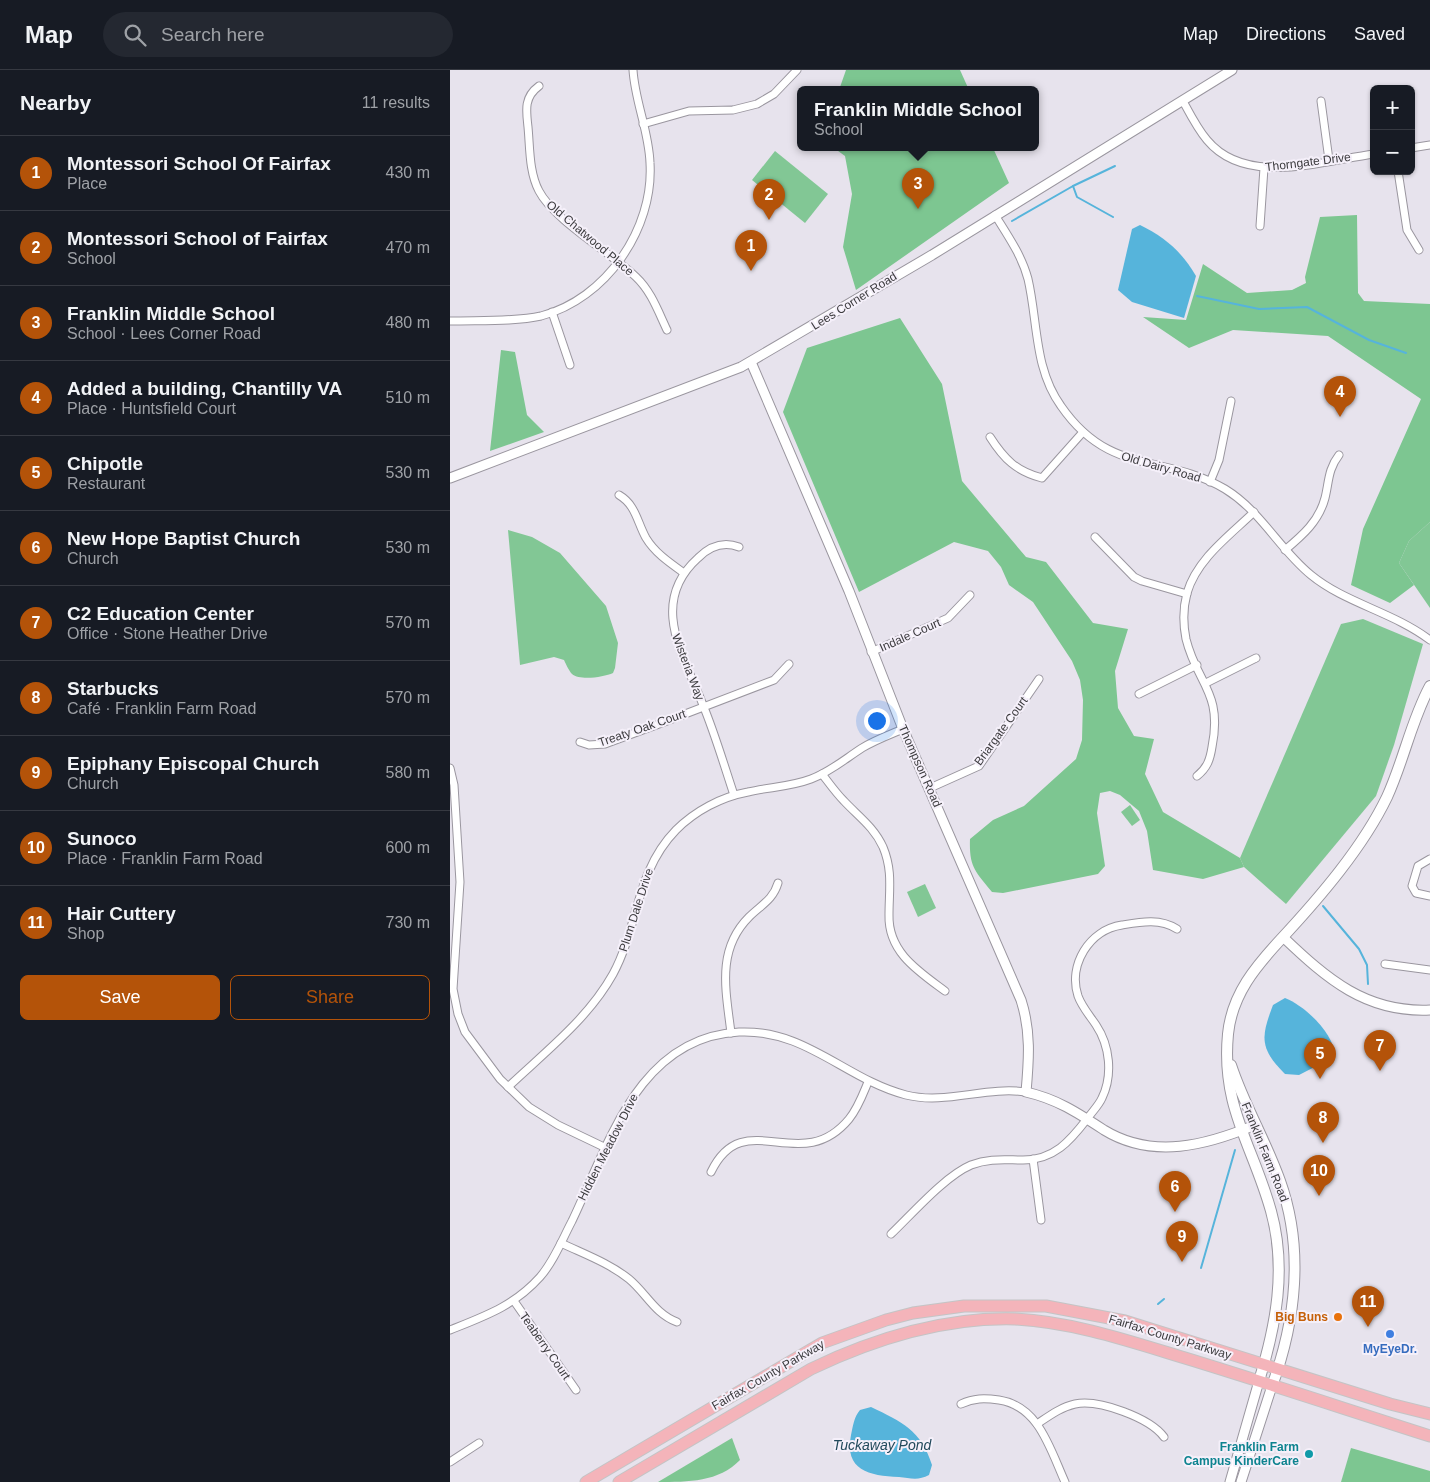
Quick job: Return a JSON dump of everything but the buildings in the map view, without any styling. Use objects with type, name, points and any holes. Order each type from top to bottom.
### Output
[{"type":"highway","name":"Fairfax County Parkway","points":[[586,1482],[822,1343],[868,1326],[942,1308],[1020,1304],[1072,1310],[1125,1321],[1278,1370],[1430,1414]]},
{"type":"highway","name":"Fairfax County Parkway","points":[[619,1482],[811,1369],[832,1359],[896,1336],[959,1322],[1014,1319],[1068,1326],[1136,1343],[1430,1436]]},
{"type":"main road","name":"Franklin Farm Road","points":[[1259,1381],[1277,1310],[1278,1253],[1272,1214],[1266,1193],[1241,1131],[1228,1083],[1230,1021],[1240,994],[1249,977],[1352,854],[1378,814],[1395,776],[1414,719],[1430,686]]},
{"type":"main road","name":"Franklin Farm Road","points":[[1228,1057],[1279,1179],[1290,1218],[1293,1239],[1290,1329],[1272,1386]]},
{"type":"street","points":[[450,321],[528,317],[552,312],[590,290],[619,262],[639,228],[647,202],[650,165],[643,124],[636,102],[633,70]]},
{"type":"street","points":[[643,124],[689,111],[733,110],[756,104],[774,94],[797,70]]},
{"type":"street","name":"Lees Corner Road","points":[[450,478],[709,381],[751,362],[1232,70]]},
{"type":"street","name":"Old Chatwood Place","points":[[539,86],[530,95],[526,108],[532,173],[538,189],[554,211],[619,262],[648,292],[667,330]]},
{"type":"street","name":"Thorngate Drive","points":[[1183,101],[1199,129],[1216,148],[1234,160],[1249,166],[1264,168],[1370,155]]},
{"type":"street","points":[[1321,101],[1330,160]]},
{"type":"street","points":[[1415,147],[1430,145]]},
{"type":"street","points":[[1260,226],[1264,168]]},
{"type":"street","points":[[1399,175],[1407,230],[1419,250]]},
{"type":"street","name":"Old Dairy Road","points":[[996,215],[1024,266],[1040,357],[1048,384],[1060,405],[1083,432],[1118,455],[1210,482],[1233,494],[1254,512],[1285,550],[1324,585],[1400,620],[1430,640]]},
{"type":"street","points":[[552,312],[570,365]]},
{"type":"street","name":"Thompson Road","points":[[751,362],[849,592],[871,652],[903,729],[1021,1000],[1028,1024],[1029,1043],[1026,1092]]},
{"type":"street","points":[[1210,482],[1219,460],[1231,401]]},
{"type":"street","points":[[990,437],[1010,464],[1026,473],[1042,478],[1083,432]]},
{"type":"street","points":[[1285,550],[1304,534],[1318,516],[1325,499],[1330,470],[1339,455]]},
{"type":"street","points":[[619,495],[634,509],[643,531],[654,549],[684,573]]},
{"type":"street","points":[[1197,776],[1210,760],[1215,733],[1214,706],[1206,683],[1188,645],[1184,627],[1187,594],[1192,580],[1206,558],[1254,512]]},
{"type":"street","points":[[1095,537],[1134,576],[1142,581],[1187,594]]},
{"type":"street","name":"Wisteria Way","points":[[734,795],[704,707],[673,626],[674,598],[684,573],[710,548],[725,544],[739,547]]},
{"type":"street","name":"Indale Court","points":[[871,652],[948,618],[970,595]]},
{"type":"street","points":[[1206,683],[1256,658]]},
{"type":"street","name":"Treaty Oak Court","points":[[580,742],[589,745],[605,744],[774,680],[789,664]]},
{"type":"street","points":[[1139,694],[1197,665]]},
{"type":"street","name":"Briargate Court","points":[[930,788],[979,766],[1039,679]]},
{"type":"street","name":"Plum Dale Drive","points":[[508,1087],[583,1015],[602,990],[626,945],[648,870],[676,830],[699,812],[734,795],[794,785],[822,774],[863,748],[903,729]]},
{"type":"street","points":[[450,768],[460,882],[453,1002],[465,1032],[488,1064],[528,1107],[606,1148]]},
{"type":"street","points":[[822,774],[845,802],[869,826],[882,846],[892,882],[890,927],[899,951],[914,969],[945,991]]},
{"type":"street","points":[[1430,859],[1418,866],[1412,886],[1416,894],[1430,896]]},
{"type":"street","points":[[731,1033],[725,981],[730,946],[742,925],[772,898],[778,883]]},
{"type":"street","points":[[891,1234],[965,1168],[990,1159],[1033,1159],[1048,1155],[1064,1146],[1099,1103],[1105,1090],[1108,1059],[1102,1034],[1079,997],[1076,977],[1081,955],[1097,936],[1120,926],[1155,922],[1176,929]]},
{"type":"street","points":[[1284,937],[1310,962],[1351,992],[1394,1009],[1430,1010]]},
{"type":"street","points":[[1385,964],[1430,970]]},
{"type":"street","name":"Hidden Meadow Drive","points":[[450,1330],[514,1301],[541,1275],[561,1243],[633,1094],[657,1067],[685,1047],[709,1038],[731,1033],[765,1033],[794,1040],[868,1082],[894,1091],[926,1098],[957,1097],[991,1091],[1026,1092],[1052,1098],[1088,1118],[1104,1130],[1121,1137],[1159,1147],[1192,1146],[1255,1125]]},
{"type":"street","points":[[712,1172],[726,1150],[745,1141],[764,1140],[782,1144],[803,1145],[833,1134],[853,1114],[868,1082]]},
{"type":"street","points":[[1033,1159],[1041,1220]]},
{"type":"street","points":[[561,1243],[621,1273],[636,1285],[657,1310],[677,1322]]},
{"type":"street","name":"Teaberry Court","points":[[514,1301],[576,1390]]},
{"type":"street","name":"Franklin Farm Road","points":[[1230,1482],[1259,1381]]},
{"type":"street","name":"Franklin Farm Road","points":[[1242,1482],[1272,1386]]},
{"type":"street","points":[[961,1404],[977,1398],[1006,1401],[1025,1410],[1037,1424],[1065,1482]]},
{"type":"street","points":[[1037,1424],[1068,1406],[1087,1403],[1146,1421],[1164,1437]]},
{"type":"street","points":[[450,1462],[479,1443]]},
{"type":"green space","points":[[846,70],[960,70],[967,86],[840,86]]},
{"type":"green space","points":[[775,151],[828,194],[805,223],[752,180]]},
{"type":"green space","points":[[838,151],[994,151],[1009,183],[856,290],[843,247],[852,194],[845,156]]},
{"type":"green space","points":[[1357,215],[1358,293],[1364,301],[1430,304],[1430,522],[1409,541],[1399,563],[1414,585],[1390,603],[1351,585],[1363,529],[1421,399],[1328,336],[1233,330],[1189,348],[1143,317],[1186,320],[1203,264],[1247,293],[1292,290],[1306,283],[1305,277],[1320,217]]},
{"type":"green space","points":[[900,318],[942,384],[962,481],[1026,557],[1046,562],[1093,623],[1128,629],[1115,671],[1118,708],[1134,736],[1154,739],[1145,774],[1163,812],[1240,858],[1244,867],[1203,879],[1153,870],[1147,831],[1139,811],[1120,795],[1110,791],[1100,793],[1097,813],[1105,866],[1098,874],[1003,893],[992,892],[977,873],[972,863],[970,839],[993,820],[1024,806],[1076,759],[1082,740],[1083,700],[1080,680],[1072,661],[1033,602],[1009,585],[1001,567],[988,551],[954,542],[859,592],[783,412],[807,348]]},
{"type":"green space","points":[[501,350],[515,352],[527,415],[544,432],[490,451]]},
{"type":"green space","points":[[1430,522],[1430,608],[1399,563],[1409,541]]},
{"type":"green space","points":[[508,530],[532,537],[560,553],[606,606],[618,643],[613,673],[592,678],[576,676],[571,673],[564,660],[554,657],[520,665]]},
{"type":"green space","points":[[1363,619],[1423,644],[1394,745],[1376,796],[1286,904],[1244,867],[1240,858],[1341,624]]},
{"type":"green space","points":[[1130,805],[1140,820],[1132,826],[1121,812]]},
{"type":"green space","points":[[925,884],[936,908],[918,917],[907,892]]},
{"type":"green space","points":[[732,1438],[740,1460],[723,1473],[692,1481],[658,1482]]},
{"type":"green space","points":[[1351,1448],[1430,1471],[1430,1482],[1341,1482]]},
{"type":"water","points":[[1140,225],[1179,252],[1196,276],[1184,318],[1132,302],[1118,290],[1132,229]]},
{"type":"water","points":[[1285,998],[1301,1007],[1317,1021],[1330,1038],[1335,1056],[1299,1075],[1285,1074],[1270,1057],[1265,1042],[1266,1026],[1273,1005]]},
{"type":"water","name":"Tuckaway Pond","points":[[871,1407],[892,1417],[916,1435],[922,1443],[932,1465],[929,1475],[914,1479],[878,1475],[861,1469],[855,1463],[851,1456],[850,1447],[854,1422],[860,1410]]},
{"type":"waterway","points":[[1073,186],[1115,166]]},
{"type":"waterway","points":[[1012,221],[1073,186],[1077,197],[1113,217]]},
{"type":"waterway","points":[[1197,296],[1259,309],[1307,307],[1369,340],[1406,353]]},
{"type":"waterway","points":[[1323,906],[1359,949],[1367,965],[1368,984]]},
{"type":"waterway","points":[[1201,1268],[1235,1150]]},
{"type":"waterway","points":[[1158,1304],[1164,1299]]},
{"type":"place","name":"Franklin Middle School","points":[[918,209]]},
{"type":"place","name":"Montessori School of Fairfax","points":[[769,220]]},
{"type":"place","name":"Montessori School Of Fairfax","points":[[751,271]]},
{"type":"place","name":"Added a building, Chantilly VA","points":[[1340,417]]},
{"type":"place","name":"C2 Education Center","points":[[1380,1071]]},
{"type":"place","name":"Chipotle","points":[[1320,1079]]},
{"type":"place","name":"Starbucks","points":[[1323,1143]]},
{"type":"place","name":"Sunoco","points":[[1319,1196]]},
{"type":"place","name":"New Hope Baptist Church","points":[[1175,1212]]},
{"type":"place","name":"Epiphany Episcopal Church","points":[[1182,1262]]},
{"type":"place","name":"Big Buns","points":[[1338,1317]]},
{"type":"place","name":"Hair Cuttery","points":[[1368,1327]]},
{"type":"place","name":"MyEyeDr.","points":[[1390,1334]]},
{"type":"place","name":"Franklin Farm Campus KinderCare","points":[[1309,1454]]}]
